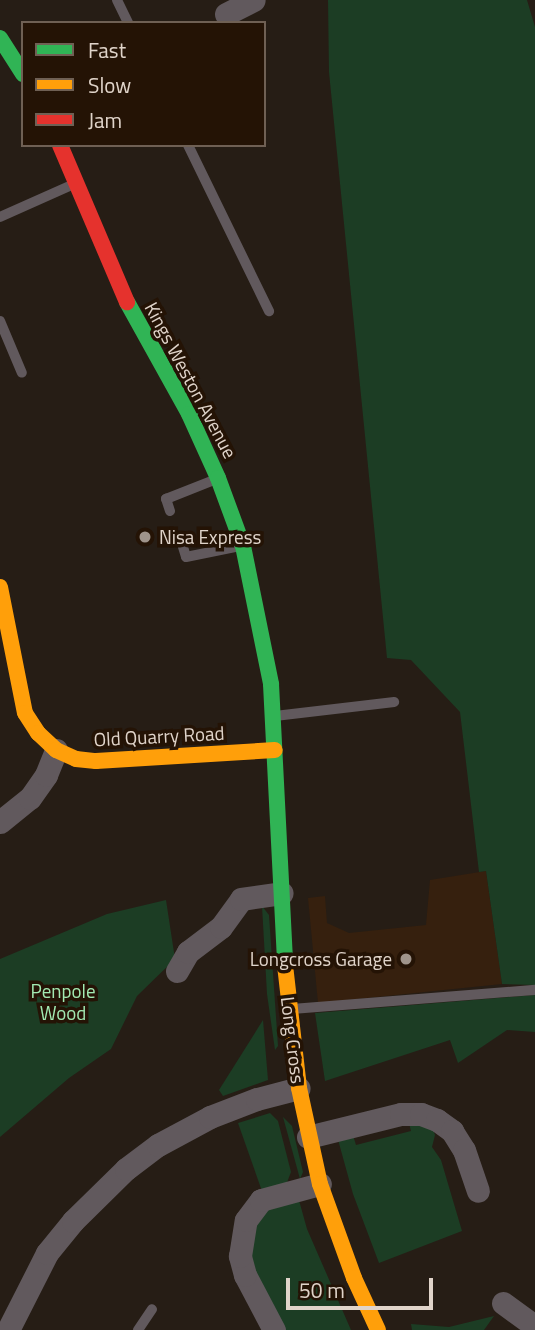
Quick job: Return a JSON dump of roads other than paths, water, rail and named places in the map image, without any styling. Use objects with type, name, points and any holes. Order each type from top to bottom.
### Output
[{"type":"street","points":[[0,38],[21,71]]},
{"type":"street","name":"Kings Weston Avenue","points":[[61,147],[118,287],[184,404],[218,478],[243,545],[259,614],[273,716],[282,893]]},
{"type":"street","points":[[0,587],[25,713],[38,733],[56,750],[46,775],[30,798],[16,812],[0,822]]},
{"type":"street","name":"Old Quarry Road","points":[[56,750],[76,759],[96,761],[275,750]]},
{"type":"street","points":[[177,971],[188,952],[221,927],[241,899],[282,893]]},
{"type":"street","name":"Long Cross","points":[[282,893],[289,1010],[308,1137],[320,1184],[354,1278],[378,1330]]},
{"type":"street","points":[[8,1330],[32,1278],[53,1245],[126,1169],[158,1145],[210,1116],[299,1088]]},
{"type":"street","points":[[308,1137],[401,1114],[421,1114],[452,1130],[464,1150],[478,1191]]},
{"type":"street","points":[[274,1330],[245,1275],[240,1256],[246,1220],[261,1200],[320,1184]]},
{"type":"street","points":[[503,1303],[525,1325]]},
{"type":"lane","points":[[117,0],[127,21]]},
{"type":"lane","points":[[189,147],[269,311]]},
{"type":"lane","points":[[0,217],[76,183]]},
{"type":"lane","points":[[0,321],[22,373]]},
{"type":"lane","points":[[170,511],[166,499],[218,478]]},
{"type":"lane","points":[[183,547],[186,557],[243,545]]},
{"type":"lane","points":[[273,716],[394,702]]},
{"type":"lane","points":[[289,1010],[535,990]]},
{"type":"lane","points":[[138,1330],[152,1309]]},
{"type":"place","name":"Nisa Express","points":[[145,537]]},
{"type":"place","name":"Longcross Garage","points":[[406,959]]},
{"type":"park label","name":"Penpole Wood","points":[[63,1002]]}]
